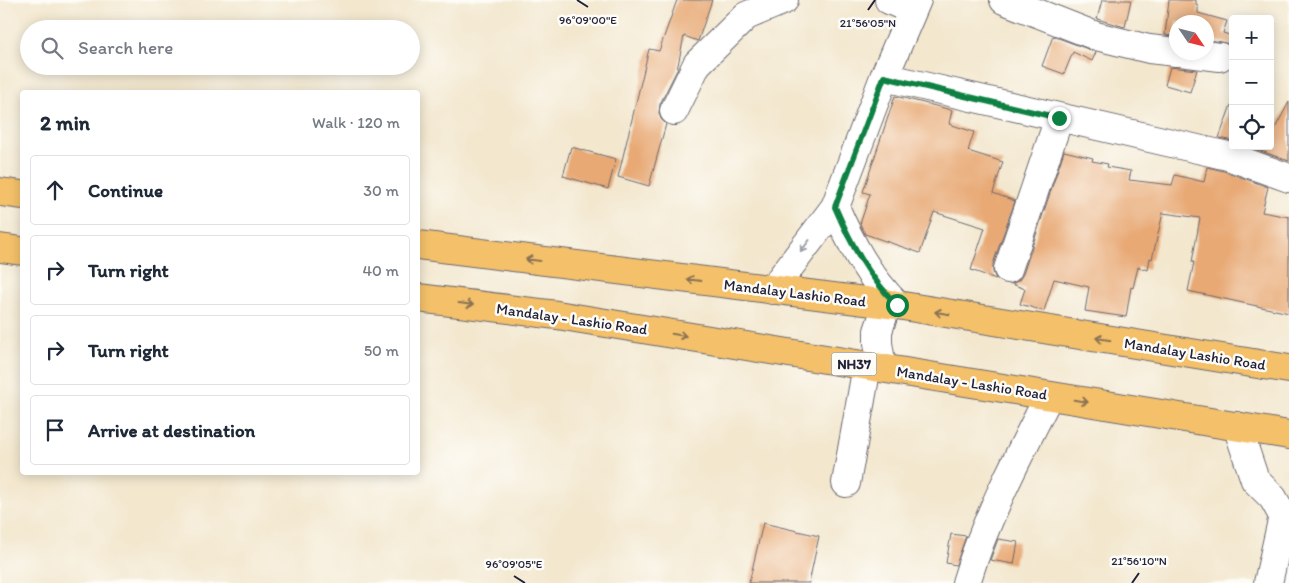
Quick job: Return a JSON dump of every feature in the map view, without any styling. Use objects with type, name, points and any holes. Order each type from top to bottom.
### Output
[{"type":"highway","points":[[0,192],[20,195]]},
{"type":"highway","name":"Mandalay Lashio Road","points":[[420,245],[892,305],[1289,369]]},
{"type":"highway","points":[[0,248],[20,251]]},
{"type":"highway","name":"Mandalay - Lashio Road","points":[[420,298],[557,315],[1289,435]]},
{"type":"street","points":[[674,111],[697,64],[746,16],[784,0]]},
{"type":"street","points":[[1004,0],[1096,36],[1169,51]]},
{"type":"street","points":[[772,290],[835,207],[884,77],[906,3]]},
{"type":"street","points":[[1214,56],[1220,57]]},
{"type":"street","points":[[884,77],[1228,156],[1289,178]]},
{"type":"street","points":[[1008,269],[1059,118]]},
{"type":"street","points":[[835,207],[851,243],[892,305],[878,331],[874,367],[846,483]]},
{"type":"street","points":[[966,583],[977,549],[1017,459],[1050,396]]},
{"type":"street","points":[[1238,426],[1255,480],[1273,498],[1284,516],[1268,583]]},
{"type":"building","points":[[677,0],[712,0],[698,41],[684,36],[677,70],[660,104],[659,113],[661,119],[666,124],[649,186],[618,177],[649,49],[659,51]]},
{"type":"building","points":[[1102,0],[1131,0],[1125,27],[1097,19]]},
{"type":"building","points":[[1169,0],[1196,0],[1198,13],[1205,15],[1169,15],[1169,35],[1165,35]]},
{"type":"building","points":[[1214,17],[1227,21],[1223,33],[1229,35],[1229,44],[1214,41]]},
{"type":"building","points":[[1053,36],[1096,52],[1092,61],[1073,52],[1064,74],[1042,66]]},
{"type":"building","points":[[1170,67],[1197,70],[1190,92],[1165,85]]},
{"type":"building","points":[[895,96],[952,110],[949,124],[974,132],[968,151],[1003,162],[993,193],[1015,201],[993,264],[993,272],[996,279],[971,270],[985,228],[934,212],[920,253],[865,234],[860,224],[870,194],[863,192]]},
{"type":"building","points":[[1289,102],[1289,161],[1258,150],[1274,150],[1274,130]]},
{"type":"building","points":[[1229,110],[1229,140],[1219,138]]},
{"type":"building","points":[[571,147],[616,159],[608,189],[563,176]]},
{"type":"building","points":[[1064,151],[1093,158],[1092,161],[1108,164],[1107,167],[1131,171],[1129,180],[1172,185],[1175,175],[1204,182],[1207,167],[1268,187],[1262,212],[1289,217],[1289,313],[1188,291],[1200,218],[1163,213],[1148,270],[1138,267],[1133,288],[1131,287],[1126,317],[1085,311],[1089,287],[1054,279],[1044,311],[1020,304],[1025,289],[1012,284],[1019,280],[1023,274]]},
{"type":"building","points":[[763,523],[819,536],[809,583],[749,583]]},
{"type":"building","points":[[951,534],[966,536],[956,565],[946,563]]},
{"type":"building","points":[[998,539],[1018,542],[1014,564],[990,560]]},
{"type":"route","points":[[897,305],[880,288],[851,243],[835,207],[884,77],[1059,118]]}]
